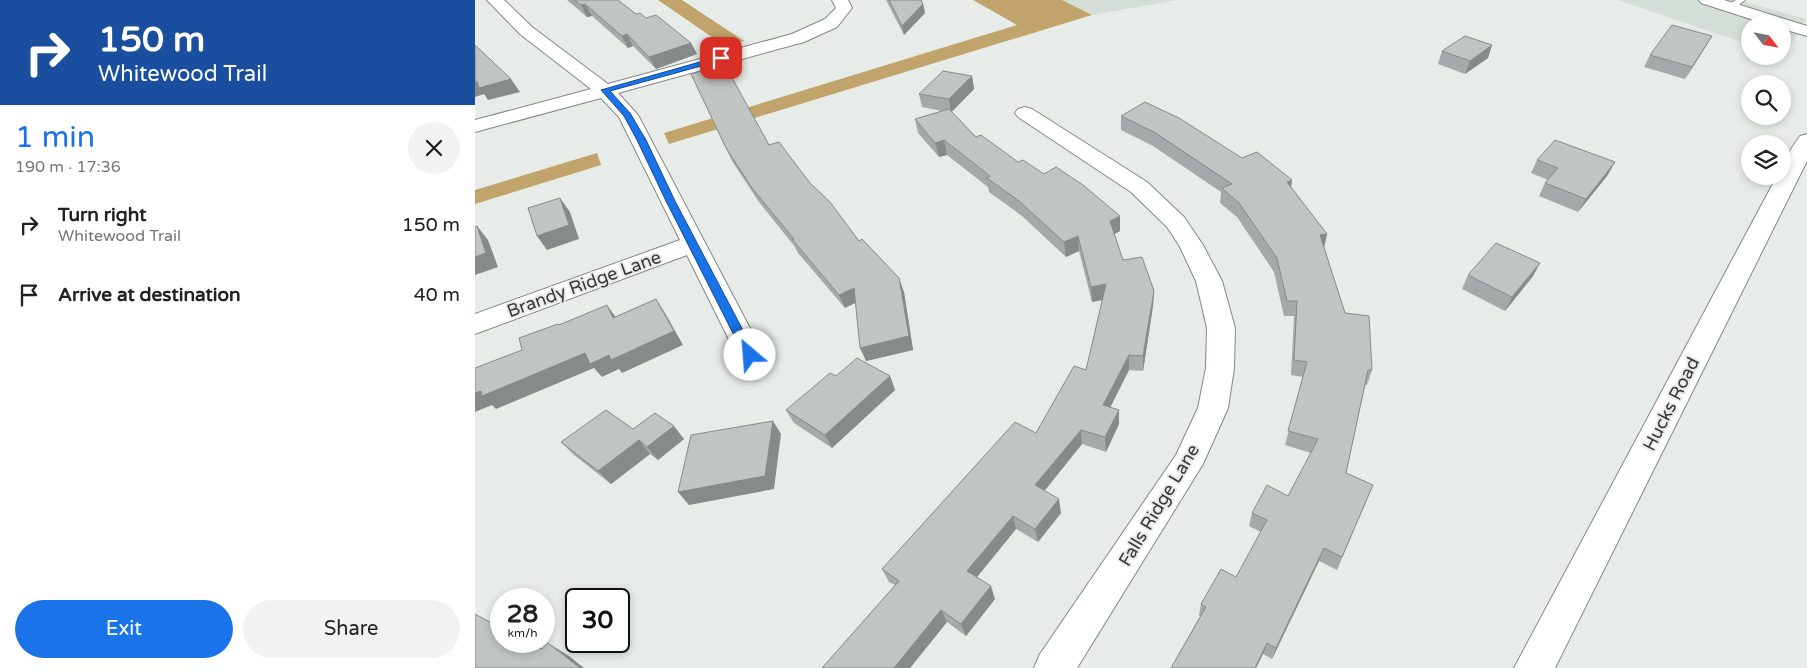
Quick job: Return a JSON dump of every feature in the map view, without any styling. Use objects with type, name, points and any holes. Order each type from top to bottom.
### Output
[{"type":"street","points":[[495,0],[511,17],[543,44],[605,90],[627,115],[750,355]]},
{"type":"street","points":[[475,126],[798,38],[831,23],[844,8],[840,0]]},
{"type":"street","points":[[1707,0],[1735,4],[1807,31]]},
{"type":"street","name":"Falls Ridge Lane","points":[[1025,113],[1139,187],[1176,222],[1209,280],[1221,328],[1220,368],[1213,408],[1187,464],[1054,668]]},
{"type":"street","name":"Hucks Road","points":[[1534,668],[1807,140]]},
{"type":"street","name":"Brandy Ridge Lane","points":[[475,324],[693,244]]},
{"type":"shaded area","points":[[658,0],[682,0],[744,41],[725,46]]},
{"type":"shaded area","points":[[973,0],[1062,0],[1092,15],[669,144],[664,133],[1017,25]]},
{"type":"shaded area","points":[[1062,0],[1177,0],[1092,15]]},
{"type":"shaded area","points":[[1618,0],[1738,0],[1806,19],[1791,44],[1791,15],[1741,15],[1741,42]]},
{"type":"shaded area","points":[[597,153],[601,165],[475,204],[475,190]]},
{"type":"building","points":[[574,0],[618,0],[636,14],[640,13],[646,18],[656,15],[691,43],[649,57],[627,34],[622,36],[585,4],[581,5]]},
{"type":"building","points":[[889,0],[921,0],[923,4],[902,26]]},
{"type":"building","points":[[1672,25],[1712,36],[1692,67],[1650,55]]},
{"type":"building","points":[[1465,36],[1492,45],[1470,61],[1442,51]]},
{"type":"building","points":[[475,45],[511,79],[479,88],[477,81],[475,82]]},
{"type":"building","points":[[725,65],[769,145],[779,142],[810,183],[830,202],[859,241],[862,239],[899,278],[909,336],[860,348],[854,288],[839,295],[752,188],[726,148],[691,74]]},
{"type":"building","points":[[943,71],[972,76],[949,99],[919,94]]},
{"type":"building","points":[[1145,102],[1179,118],[1242,158],[1257,152],[1292,180],[1287,182],[1327,234],[1320,235],[1345,313],[1369,316],[1372,370],[1368,370],[1346,473],[1373,485],[1342,557],[1324,548],[1276,648],[1267,643],[1255,668],[1171,668],[1206,607],[1201,604],[1221,569],[1236,577],[1267,520],[1252,513],[1267,485],[1288,496],[1318,439],[1288,431],[1307,362],[1294,360],[1297,301],[1287,301],[1277,258],[1239,203],[1222,188],[1232,184],[1154,132],[1121,116]]},
{"type":"building","points":[[949,109],[976,137],[981,135],[1018,162],[1023,160],[1044,174],[1056,167],[1083,185],[1120,216],[1110,221],[1123,260],[1142,257],[1154,291],[1143,356],[1129,355],[1103,405],[1119,410],[1105,437],[1081,430],[1035,485],[1059,499],[1035,529],[1013,516],[967,571],[991,586],[961,624],[941,610],[894,668],[822,668],[899,581],[882,569],[1015,422],[1036,433],[1074,366],[1086,370],[1106,284],[1091,287],[1078,236],[1064,242],[1019,201],[987,178],[990,176],[944,140],[935,143],[915,119]]},
{"type":"building","points":[[1555,140],[1615,162],[1586,199],[1545,183],[1558,168],[1537,160]]},
{"type":"building","points":[[560,198],[569,225],[537,236],[528,208]]},
{"type":"building","points":[[477,226],[486,253],[475,257],[475,227]]},
{"type":"building","points":[[1496,243],[1540,263],[1512,297],[1468,275]]},
{"type":"building","points":[[656,299],[674,331],[611,360],[609,355],[590,364],[585,353],[482,396],[481,391],[475,393],[475,368],[522,350],[519,338],[559,325],[607,305],[613,318]]},
{"type":"building","points":[[857,358],[890,376],[825,435],[786,410],[830,373],[836,376]]},
{"type":"building","points":[[606,410],[633,429],[655,413],[674,426],[647,447],[639,440],[598,471],[561,442]]},
{"type":"building","points":[[773,421],[765,476],[678,492],[691,435]]},
{"type":"building","points":[[475,614],[490,622],[490,653],[555,653],[555,648],[580,668],[475,668]]},
{"type":"route","points":[[721,58],[605,90],[627,115],[642,140],[670,201],[710,274],[750,355]]}]
